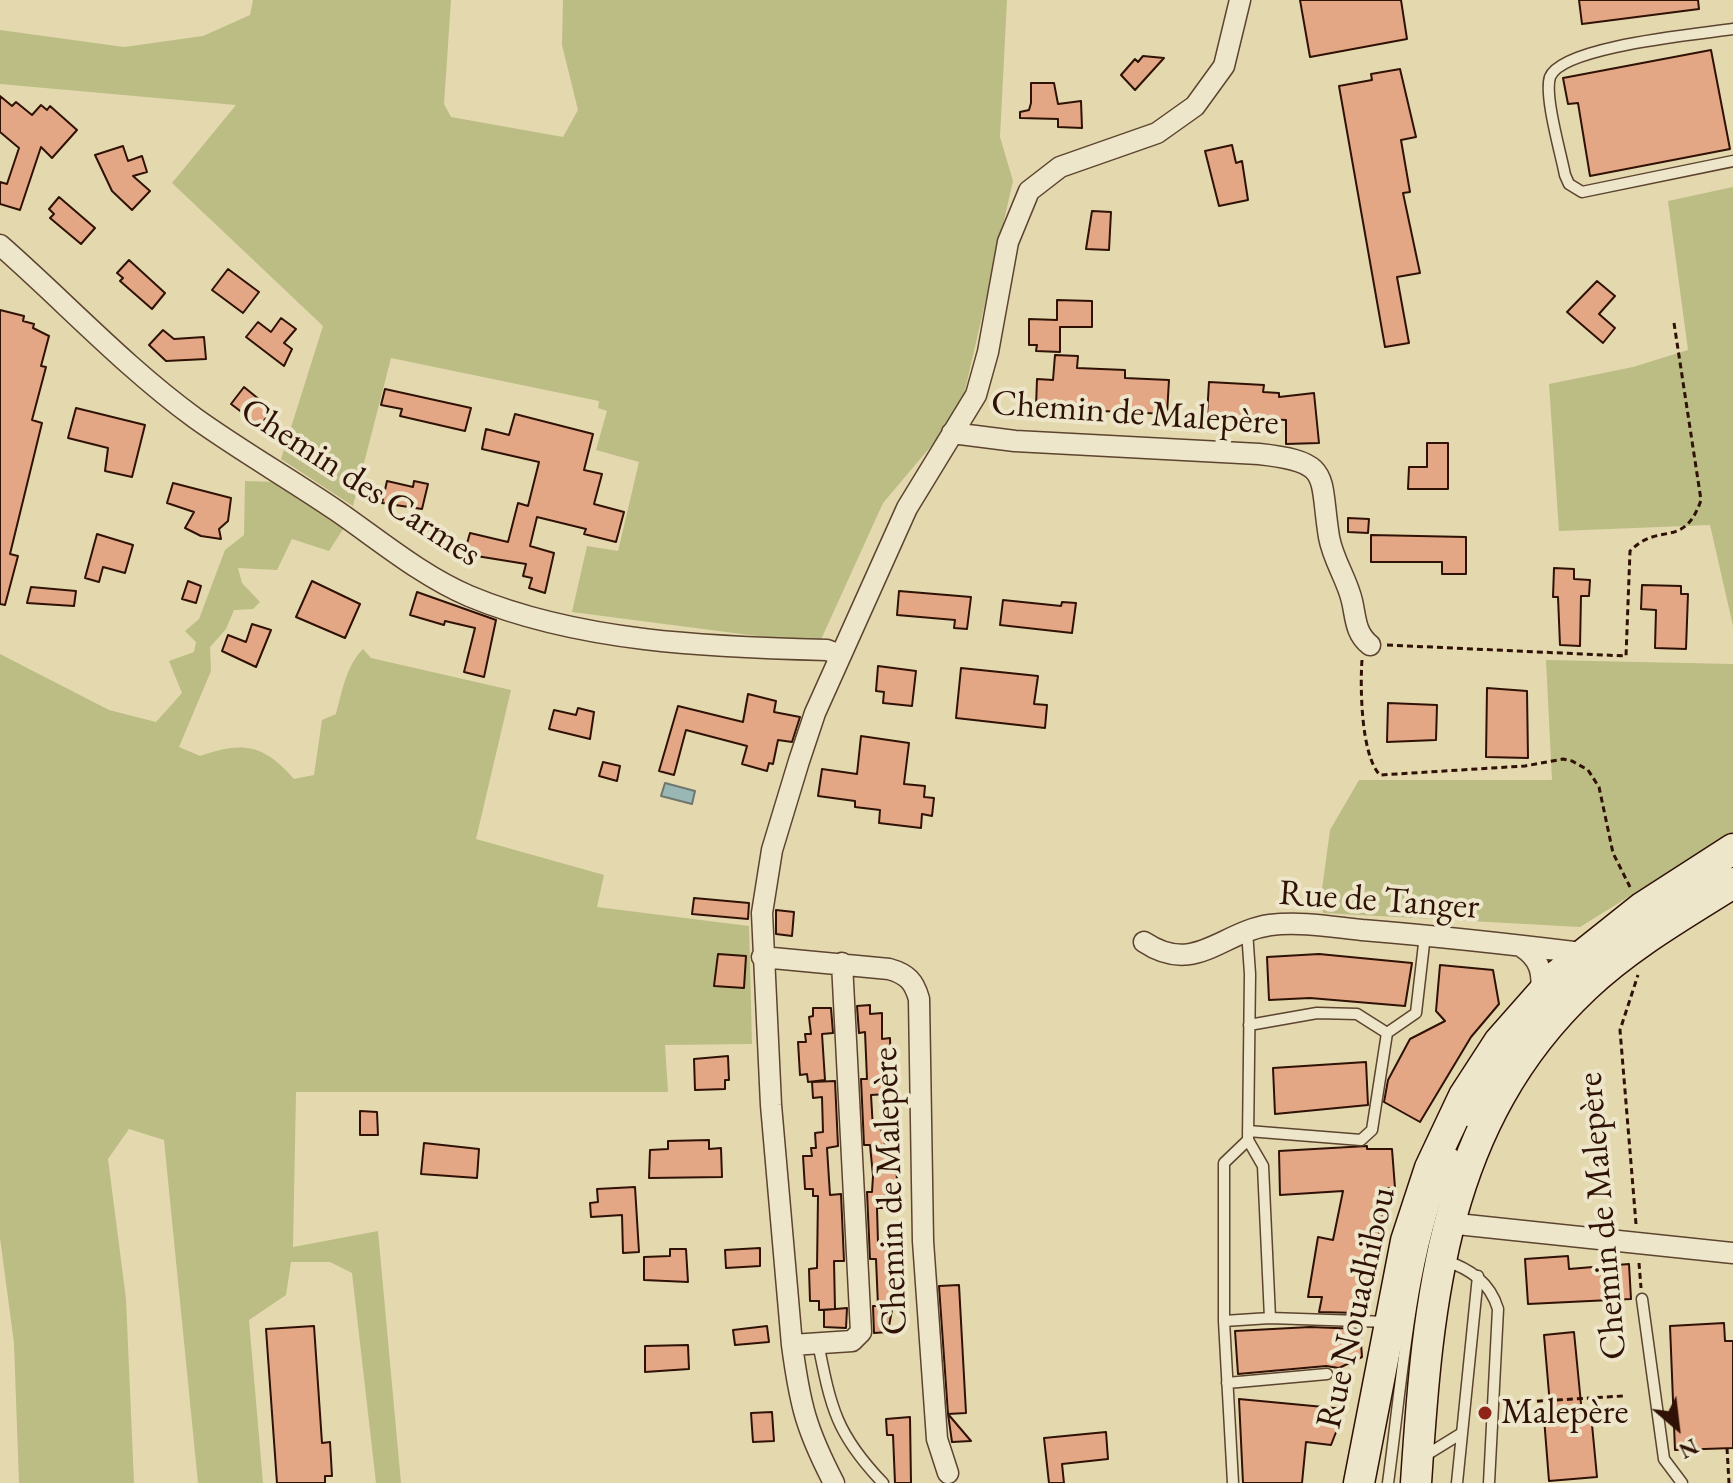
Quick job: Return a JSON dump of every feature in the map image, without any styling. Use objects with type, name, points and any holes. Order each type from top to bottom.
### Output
[{"type":"street","name":"Chemin de Malepère","points":[[834,1483],[811,1438],[800,1406],[792,1345],[762,957],[765,883],[772,850],[815,713],[840,655],[907,508],[981,381],[1008,242],[1029,191],[1060,167],[1157,133],[1186,114],[1212,87],[1224,66],[1240,0]]},
{"type":"street","name":"Chemin des Carmes","points":[[0,245],[91,330],[193,417],[419,567],[469,596],[548,620],[638,636],[719,645],[827,650],[840,655]]},
{"type":"street","name":"Chemin de Malepère","points":[[952,433],[1015,441],[1259,454],[1289,457],[1310,465],[1319,473],[1325,487],[1329,539],[1352,598],[1358,631],[1370,645]]},
{"type":"street","name":"Rue Nouadhibou","points":[[1359,1483],[1406,1241],[1419,1196],[1446,1131],[1499,1042],[1581,964],[1640,926],[1733,849]]},
{"type":"street","name":"Rue Nouadhibou","points":[[1417,1471],[1431,1257],[1476,1140],[1531,1048],[1640,926],[1733,883]]},
{"type":"street","name":"Rue de Tanger","points":[[1144,942],[1160,952],[1188,955],[1247,931],[1291,924],[1522,947],[1581,964]]},
{"type":"street","name":"Rue de Tanger","points":[[1522,947],[1531,952],[1542,970],[1545,999]]},
{"type":"street","name":"Chemin de Malepère","points":[[762,957],[842,963],[902,973],[911,980],[919,999],[923,1241],[937,1439],[948,1473]]},
{"type":"street","name":"Chemin de Malepère","points":[[792,1345],[852,1341],[861,1332],[842,963]]},
{"type":"street","points":[[1448,1219],[1457,1224],[1733,1253]]},
{"type":"lane","points":[[1733,29],[1592,51],[1556,70],[1549,86],[1565,175],[1569,184],[1582,192],[1733,161]]},
{"type":"lane","points":[[1247,931],[1248,1136],[1263,1166],[1270,1318]]},
{"type":"lane","points":[[1248,1136],[1361,1140],[1372,1130],[1387,1033],[1416,1013],[1425,935]]},
{"type":"lane","name":"Rue Nouadhibou","points":[[1532,1024],[1545,999]]},
{"type":"lane","points":[[1249,1025],[1317,1013],[1357,1014],[1387,1033]]},
{"type":"lane","name":"Rue Nouadhibou","points":[[1388,1483],[1431,1257],[1438,1195],[1460,1138],[1500,1067]]},
{"type":"lane","points":[[1233,1483],[1224,1321],[1224,1163],[1248,1136]]},
{"type":"lane","points":[[1431,1257],[1478,1276],[1495,1299],[1499,1319],[1489,1483]]},
{"type":"lane","points":[[1457,1483],[1478,1276]]},
{"type":"lane","name":"Chemin de Malepère","points":[[1642,1299],[1664,1459],[1682,1483]]},
{"type":"lane","points":[[1224,1321],[1270,1318],[1392,1322]]},
{"type":"lane","points":[[818,1343],[836,1421],[855,1453],[883,1483]]},
{"type":"lane","points":[[1227,1383],[1327,1374]]},
{"type":"lane","points":[[1417,1471],[1462,1433]]},
{"type":"path","points":[[1640,926],[1613,853],[1599,787],[1581,765],[1563,759],[1525,766],[1380,775],[1370,757],[1361,673],[1362,651],[1370,645],[1626,656],[1630,551],[1643,538],[1677,533],[1694,520],[1701,500],[1674,323]]},
{"type":"path","name":"Chemin de Malepère","points":[[1640,926],[1646,951],[1620,1030],[1642,1299]]},
{"type":"path","points":[[1507,1403],[1623,1396]]},
{"type":"path","points":[[1727,1448],[1729,1483]]},
{"type":"green space","points":[[253,0],[451,0],[444,104],[451,117],[563,137],[578,110],[562,45],[563,0],[1007,0],[1000,137],[1013,181],[960,412],[883,503],[819,644],[572,612],[587,546],[618,551],[639,462],[596,450],[607,411],[598,408],[599,401],[391,358],[353,506],[281,459],[323,326],[172,183],[236,105],[0,84],[0,30],[124,47],[203,36],[250,15]]},
{"type":"green space","points":[[1733,187],[1733,626],[1710,525],[1559,531],[1549,384],[1633,367],[1688,350],[1668,201]]},
{"type":"green space","points":[[245,481],[276,482],[345,526],[329,551],[292,539],[277,570],[238,568],[242,583],[260,602],[253,609],[234,610],[226,629],[210,647],[211,671],[179,747],[200,756],[228,748],[252,749],[273,759],[294,779],[314,775],[322,720],[336,714],[349,671],[363,649],[371,658],[511,690],[476,839],[604,875],[597,907],[749,926],[752,1044],[665,1045],[668,1092],[296,1092],[293,1247],[378,1231],[401,1483],[376,1483],[352,1273],[330,1262],[291,1262],[286,1295],[249,1320],[263,1483],[198,1483],[164,1140],[129,1129],[108,1159],[126,1299],[134,1483],[19,1483],[14,1343],[0,1238],[0,654],[109,710],[156,722],[182,693],[169,661],[194,652],[196,642],[185,631],[199,619],[225,550],[244,535]]},
{"type":"green space","points":[[1546,660],[1733,664],[1733,832],[1580,927],[1323,913],[1321,897],[1330,830],[1359,780],[1552,780]]},
{"type":"water","points":[[665,783],[695,791],[692,804],[661,796]]},
{"type":"building","points":[[1300,0],[1401,0],[1407,39],[1310,57]]},
{"type":"building","points":[[1579,0],[1698,0],[1699,9],[1582,24]]},
{"type":"building","points":[[1711,50],[1730,149],[1590,176],[1578,103],[1568,104],[1563,78]]},
{"type":"building","points":[[1143,56],[1164,58],[1135,90],[1121,75],[1135,59],[1138,62]]},
{"type":"building","points":[[1400,69],[1416,137],[1401,140],[1410,192],[1403,193],[1420,273],[1397,277],[1409,343],[1385,347],[1339,86],[1372,80],[1371,74]]},
{"type":"building","points":[[1031,83],[1054,83],[1058,104],[1081,101],[1082,128],[1058,127],[1058,119],[1020,118],[1020,112],[1029,110]]},
{"type":"building","points":[[0,96],[12,106],[16,102],[32,115],[41,105],[47,110],[50,106],[77,130],[52,158],[41,147],[20,210],[0,204],[0,182],[7,184],[19,148],[0,132]]},
{"type":"building","points":[[1232,145],[1236,163],[1242,161],[1248,200],[1219,206],[1205,151]]},
{"type":"building","points":[[123,146],[128,161],[142,156],[147,172],[133,176],[150,191],[132,210],[112,191],[95,155]]},
{"type":"building","points":[[59,197],[95,228],[81,244],[50,218],[54,214],[49,209]]},
{"type":"building","points":[[1092,211],[1111,212],[1109,250],[1086,249]]},
{"type":"building","points":[[129,260],[165,293],[152,309],[120,281],[123,278],[117,273]]},
{"type":"building","points":[[228,269],[259,292],[243,313],[212,290]]},
{"type":"building","points":[[1597,281],[1615,296],[1599,314],[1615,328],[1603,343],[1567,312]]},
{"type":"building","points":[[1057,300],[1092,301],[1092,327],[1060,327],[1060,352],[1036,351],[1037,345],[1029,345],[1029,319],[1057,320]]},
{"type":"building","points":[[0,310],[24,316],[23,321],[34,324],[33,328],[49,336],[41,366],[46,367],[32,420],[42,423],[10,554],[18,556],[5,605],[0,604]]},
{"type":"building","points":[[281,318],[296,329],[284,343],[292,349],[284,366],[246,337],[258,322],[271,332]]},
{"type":"building","points":[[163,330],[174,339],[204,337],[206,359],[166,361],[149,345]]},
{"type":"building","points":[[1055,355],[1078,356],[1077,368],[1125,370],[1125,378],[1169,380],[1167,414],[1036,408],[1037,379],[1053,380]]},
{"type":"building","points":[[1209,382],[1264,385],[1263,392],[1279,393],[1279,397],[1314,393],[1319,443],[1286,444],[1286,420],[1207,416]]},
{"type":"building","points":[[244,387],[272,410],[260,426],[231,404]]},
{"type":"building","points":[[385,389],[471,408],[465,431],[400,416],[402,409],[381,405]]},
{"type":"building","points":[[76,408],[145,425],[132,477],[105,471],[108,448],[68,438]]},
{"type":"building","points":[[515,414],[593,434],[584,470],[602,474],[594,504],[624,512],[616,542],[584,534],[586,529],[537,517],[530,546],[554,553],[545,593],[529,588],[532,578],[523,576],[526,564],[464,554],[470,533],[508,542],[518,503],[528,506],[539,462],[482,449],[486,429],[509,435]]},
{"type":"building","points":[[1427,443],[1448,443],[1448,489],[1408,489],[1409,467],[1427,467]]},
{"type":"building","points":[[387,481],[413,487],[414,481],[428,484],[422,509],[382,503]]},
{"type":"building","points":[[173,483],[231,498],[228,521],[219,529],[221,539],[201,536],[185,528],[194,512],[167,503]]},
{"type":"building","points":[[1348,518],[1369,519],[1368,533],[1348,532]]},
{"type":"building","points":[[97,534],[133,545],[125,573],[103,567],[99,582],[85,578]]},
{"type":"building","points":[[1371,535],[1466,537],[1466,574],[1442,574],[1442,562],[1371,562]]},
{"type":"building","points":[[1554,568],[1574,569],[1574,579],[1590,580],[1589,596],[1581,596],[1580,646],[1560,645],[1558,597],[1553,597]]},
{"type":"building","points":[[188,581],[201,586],[196,603],[182,599]]},
{"type":"building","points":[[312,581],[360,604],[345,638],[296,617]]},
{"type":"building","points":[[1642,585],[1681,586],[1681,594],[1688,594],[1686,649],[1655,648],[1656,610],[1641,609]]},
{"type":"building","points":[[31,587],[76,591],[74,606],[27,603]]},
{"type":"building","points":[[899,591],[971,597],[967,629],[954,628],[955,620],[897,615]]},
{"type":"building","points":[[417,592],[496,620],[484,677],[464,672],[475,628],[445,621],[444,625],[410,615]]},
{"type":"building","points":[[1003,600],[1061,606],[1062,602],[1076,603],[1072,633],[1000,625]]},
{"type":"building","points":[[252,624],[271,630],[256,667],[222,651],[228,635],[246,642]]},
{"type":"building","points":[[878,666],[916,671],[912,706],[883,703],[884,692],[876,691]]},
{"type":"building","points":[[961,668],[1038,676],[1034,704],[1047,705],[1045,728],[956,718]]},
{"type":"building","points":[[1487,688],[1527,691],[1528,758],[1486,757]]},
{"type":"building","points":[[748,694],[776,701],[774,712],[800,717],[792,742],[778,740],[773,764],[769,763],[767,771],[742,764],[747,746],[686,730],[674,775],[659,771],[678,706],[743,722]]},
{"type":"building","points":[[1388,703],[1437,705],[1436,740],[1387,742]]},
{"type":"building","points":[[578,708],[594,712],[590,739],[549,729],[554,710],[576,715]]},
{"type":"building","points":[[861,736],[909,743],[904,784],[925,786],[924,797],[934,798],[932,816],[922,814],[921,828],[879,823],[880,810],[855,807],[855,801],[818,796],[822,769],[857,774]]},
{"type":"building","points":[[603,762],[620,766],[617,781],[599,776]]},
{"type":"building","points":[[694,898],[749,903],[748,919],[692,914]]},
{"type":"building","points":[[776,910],[794,912],[792,936],[776,934]]},
{"type":"building","points":[[718,954],[746,956],[744,988],[714,986]]},
{"type":"building","points":[[1319,954],[1412,963],[1405,1006],[1310,998],[1269,1000],[1267,957]]},
{"type":"building","points":[[1440,965],[1493,970],[1499,1004],[1471,1037],[1420,1122],[1384,1102],[1388,1080],[1410,1039],[1445,1021],[1436,1011]]},
{"type":"building","points":[[870,1005],[870,1014],[882,1013],[882,1039],[890,1038],[891,1070],[885,1070],[887,1094],[871,1095],[873,1129],[881,1129],[887,1152],[896,1152],[897,1184],[889,1184],[889,1192],[885,1192],[886,1208],[877,1208],[878,1243],[887,1242],[888,1258],[892,1258],[892,1265],[901,1264],[903,1297],[894,1298],[888,1332],[874,1333],[873,1306],[878,1306],[876,1259],[870,1259],[867,1192],[872,1192],[873,1176],[870,1145],[864,1145],[861,1079],[867,1079],[865,1032],[859,1033],[857,1006]]},
{"type":"building","points":[[813,1008],[831,1008],[833,1033],[822,1034],[825,1080],[808,1082],[807,1074],[800,1075],[798,1042],[806,1042],[805,1034],[811,1034],[809,1017],[813,1016]]},
{"type":"building","points":[[728,1056],[729,1080],[725,1080],[725,1089],[695,1090],[694,1059]]},
{"type":"building","points":[[1366,1062],[1368,1105],[1275,1114],[1273,1068]]},
{"type":"building","points":[[835,1081],[838,1146],[827,1148],[830,1195],[841,1194],[844,1261],[834,1261],[835,1309],[819,1310],[819,1301],[810,1301],[809,1269],[817,1268],[818,1196],[813,1196],[813,1189],[805,1189],[803,1156],[812,1156],[811,1148],[816,1148],[815,1133],[823,1132],[822,1097],[813,1098],[812,1082]]},
{"type":"building","points":[[360,1111],[377,1112],[378,1135],[360,1135]]},
{"type":"building","points":[[709,1140],[709,1149],[721,1148],[722,1177],[649,1178],[650,1150],[668,1149],[668,1141]]},
{"type":"building","points":[[424,1143],[479,1149],[477,1178],[421,1174]]},
{"type":"building","points":[[1367,1146],[1367,1149],[1392,1149],[1395,1188],[1388,1188],[1365,1308],[1359,1307],[1359,1313],[1319,1312],[1322,1297],[1308,1297],[1318,1237],[1333,1240],[1343,1191],[1280,1195],[1279,1151]]},
{"type":"building","points":[[635,1187],[639,1252],[623,1253],[622,1215],[591,1217],[590,1203],[598,1202],[597,1189]]},
{"type":"building","points":[[760,1248],[760,1266],[726,1268],[725,1250]]},
{"type":"building","points":[[670,1249],[686,1249],[688,1282],[644,1280],[644,1257],[670,1256]]},
{"type":"building","points":[[1568,1256],[1569,1269],[1629,1264],[1631,1299],[1528,1304],[1525,1259]]},
{"type":"building","points":[[959,1285],[966,1413],[948,1414],[939,1286]]},
{"type":"building","points":[[847,1308],[846,1328],[824,1327],[824,1310]]},
{"type":"building","points":[[1724,1323],[1725,1341],[1733,1341],[1733,1448],[1675,1450],[1670,1326]]},
{"type":"building","points":[[314,1326],[322,1443],[330,1442],[332,1476],[325,1476],[325,1483],[277,1483],[266,1329]]},
{"type":"building","points":[[767,1326],[769,1342],[735,1345],[733,1330]]},
{"type":"building","points":[[1310,1327],[1360,1329],[1362,1357],[1339,1368],[1326,1366],[1238,1374],[1235,1331]]},
{"type":"building","points":[[1574,1332],[1582,1414],[1591,1414],[1597,1477],[1549,1481],[1544,1418],[1551,1417],[1544,1335]]},
{"type":"building","points":[[688,1345],[689,1369],[645,1372],[645,1346]]},
{"type":"building","points":[[1239,1399],[1345,1409],[1331,1445],[1306,1442],[1302,1483],[1243,1483]]},
{"type":"building","points":[[772,1412],[774,1441],[753,1442],[751,1413]]},
{"type":"building","points":[[948,1414],[971,1441],[952,1442]]},
{"type":"building","points":[[910,1417],[911,1483],[895,1483],[893,1435],[887,1435],[886,1419]]},
{"type":"building","points":[[1106,1432],[1108,1459],[1062,1464],[1064,1483],[1049,1483],[1044,1438]]},
{"type":"place","name":"Malepère","points":[[1485,1413]]}]
